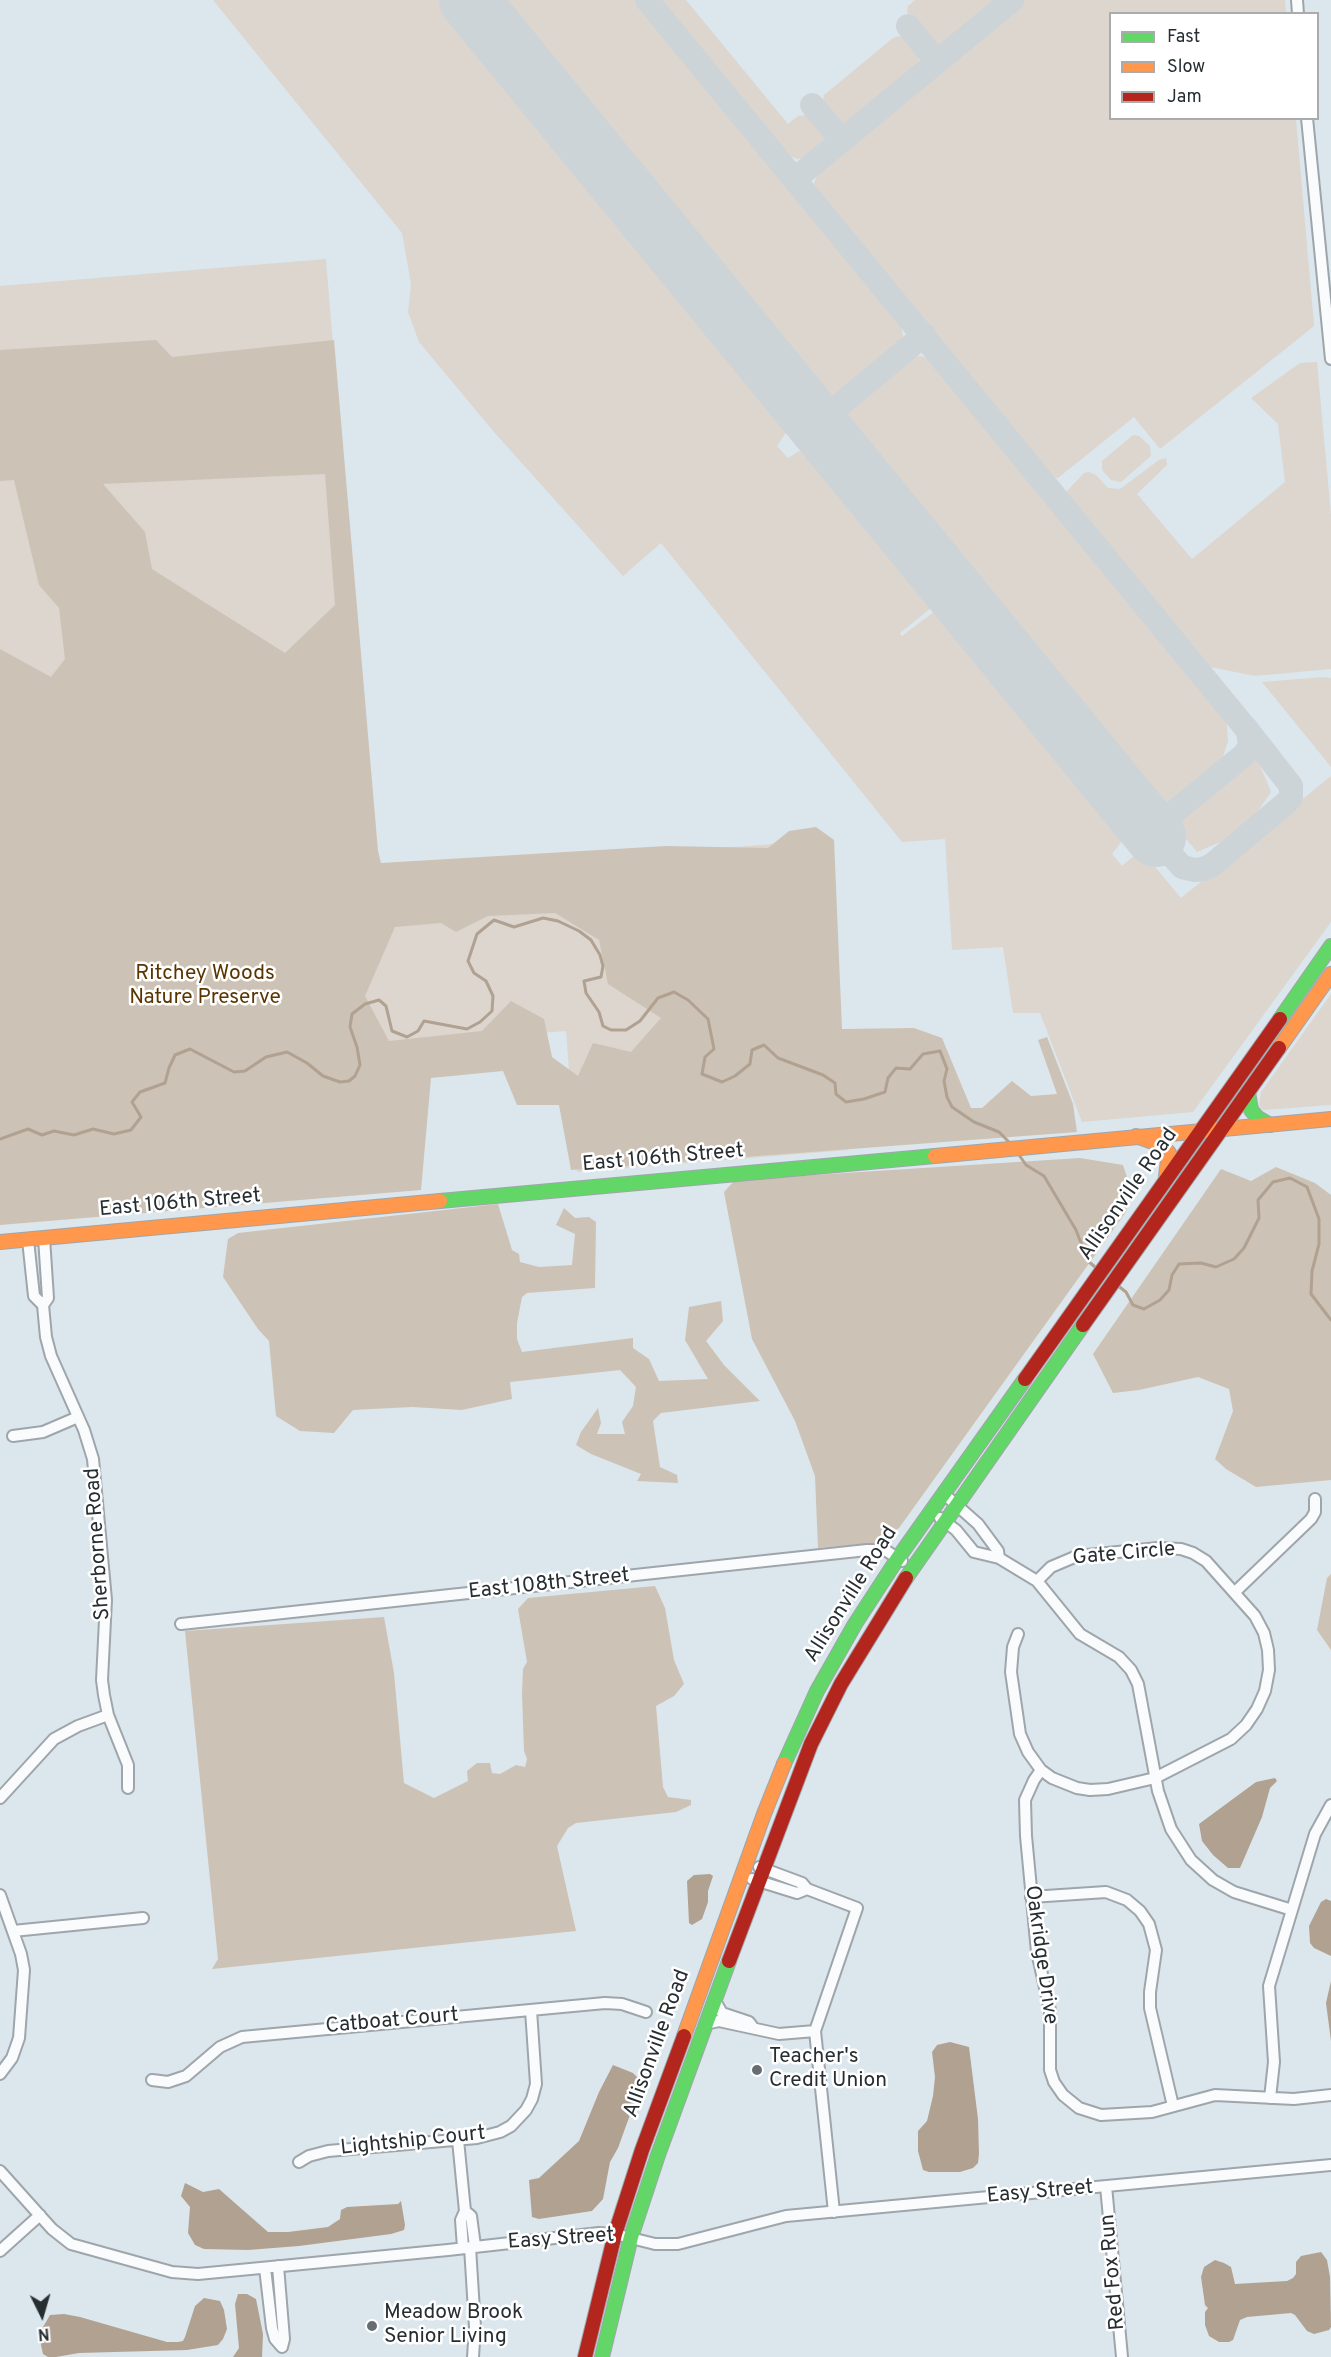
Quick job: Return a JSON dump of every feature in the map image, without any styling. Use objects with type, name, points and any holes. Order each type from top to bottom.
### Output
[{"type":"main road","name":"Allisonville Road","points":[[585,2357],[615,2234],[747,1862],[793,1743],[818,1691],[855,1624],[898,1558],[1331,945]]},
{"type":"main road","name":"Allisonville Road","points":[[602,2357],[631,2237],[705,2024],[799,1774],[826,1713],[855,1658],[912,1567],[1331,974]]},
{"type":"main road","points":[[1248,1092],[1251,1110],[1258,1118],[1270,1125]]},
{"type":"main road","name":"East 106th Street","points":[[0,1242],[1331,1119]]},
{"type":"main road","points":[[1136,1136],[1161,1145],[1169,1153],[1170,1160],[1165,1180]]},
{"type":"street","points":[[1307,120],[1331,359]]},
{"type":"street","name":"Sherborne Road","points":[[43,1305],[48,1298],[44,1238]]},
{"type":"street","name":"Sherborne Road","points":[[28,1240],[34,1296],[43,1305],[46,1337],[51,1356],[89,1442],[93,1459],[106,1600],[102,1680],[108,1715],[126,1758],[128,1788]]},
{"type":"street","points":[[12,1436],[43,1432],[78,1417]]},
{"type":"street","points":[[944,1494],[978,1524],[998,1551],[999,1558]]},
{"type":"street","points":[[1235,1592],[1311,1519],[1315,1512],[1315,1499]]},
{"type":"street","points":[[932,1511],[956,1530],[974,1552],[999,1558],[1037,1581],[1071,1626],[1080,1634],[1119,1657],[1134,1676],[1138,1684],[1155,1778],[1171,1829],[1191,1860],[1213,1880],[1234,1892],[1292,1910]]},
{"type":"street","name":"Gate Circle","points":[[1037,1581],[1051,1567],[1070,1557],[1170,1548],[1193,1553],[1206,1562],[1255,1616],[1268,1650],[1269,1670],[1265,1691],[1246,1725],[1231,1739],[1155,1778],[1108,1789],[1090,1790],[1065,1784],[1041,1770]]},
{"type":"street","name":"East 108th Street","points":[[181,1624],[867,1550],[885,1550],[912,1567]]},
{"type":"street","points":[[1018,1634],[1011,1659],[1017,1722],[1028,1752],[1041,1770]]},
{"type":"street","points":[[0,1798],[54,1739],[78,1726],[108,1715]]},
{"type":"street","name":"Oakridge Drive","points":[[1041,1770],[1028,1792],[1024,1808],[1036,1952],[1050,2010],[1050,2070],[1063,2095],[1079,2108],[1101,2115],[1152,2112],[1215,2095],[1294,2099],[1331,2095]]},
{"type":"street","points":[[1270,2098],[1274,2062],[1269,1986],[1315,1834],[1331,1805]]},
{"type":"street","points":[[747,1862],[760,1875],[797,1893],[807,1889],[857,1908],[815,2031],[834,2212]]},
{"type":"street","points":[[742,1876],[760,1875]]},
{"type":"street","points":[[1031,1897],[1106,1892],[1127,1900],[1140,1911],[1149,1924],[1156,1950],[1150,2008],[1173,2106]]},
{"type":"street","points":[[0,1895],[24,1970],[20,2030],[12,2058],[0,2074]]},
{"type":"street","points":[[13,1931],[143,1918]]},
{"type":"street","points":[[714,1999],[722,2013],[749,2022],[754,2028]]},
{"type":"street","name":"Catboat Court","points":[[152,2080],[168,2082],[186,2076],[220,2047],[242,2037],[615,2003],[646,2012]]},
{"type":"street","name":"Lightship Court","points":[[299,2162],[309,2156],[328,2151],[458,2140],[500,2132],[518,2120],[532,2099],[536,2077],[531,2010]]},
{"type":"street","points":[[705,2024],[719,2021],[779,2034],[815,2031]]},
{"type":"street","points":[[458,2140],[465,2211],[471,2216],[469,2247],[475,2327],[473,2357]]},
{"type":"street","name":"Easy Street","points":[[0,2170],[62,2238],[76,2246],[172,2272],[198,2274],[599,2233],[631,2237],[655,2244],[678,2244],[774,2218],[1331,2165]]},
{"type":"street","name":"Red Fox Run","points":[[1106,2187],[1122,2357]]},
{"type":"street","points":[[0,2251],[40,2215]]},
{"type":"street","points":[[278,2266],[284,2339],[282,2352]]},
{"type":"street","points":[[265,2268],[272,2328],[282,2352]]},
{"type":"green space","points":[[213,0],[442,0],[786,417],[787,431],[777,446],[788,458],[799,451],[816,454],[936,601],[936,604],[900,633],[902,636],[939,608],[943,609],[1121,825],[1122,841],[1112,854],[1122,866],[1141,850],[1181,898],[1331,776],[1331,922],[1193,1112],[1082,1122],[1040,1013],[1013,1013],[1003,947],[952,950],[945,839],[902,842],[661,543],[623,576],[494,432],[419,342],[408,312],[411,284],[402,233]]},
{"type":"green space","points":[[496,0],[636,0],[900,321],[903,336],[899,345],[839,394],[829,396],[816,390]]},
{"type":"green space","points":[[658,0],[686,0],[788,124],[798,116],[806,115],[824,132],[823,144],[806,158],[797,159],[785,154]]},
{"type":"green space","points":[[915,0],[998,0],[940,46],[936,46],[907,12],[908,6]]},
{"type":"green space","points":[[1025,0],[1285,0],[1286,12],[1109,12],[1109,120],[1296,120],[1314,325],[1160,449],[1134,417],[1058,478],[1048,475],[816,192],[814,183],[819,170]]},
{"type":"green space","points":[[899,36],[906,38],[919,54],[919,65],[848,123],[838,123],[822,105],[824,95],[893,38]]},
{"type":"green space","name":"Ritchey Woods Nature Preserve","points":[[326,259],[376,876],[823,840],[848,1150],[577,1172],[566,1031],[402,1044],[0,1223],[0,286]]},
{"type":"green space","name":"Ritchey Woods Nature Preserve","points":[[156,340],[172,357],[334,340],[378,851],[381,863],[666,846],[768,848],[789,831],[816,827],[834,840],[842,1029],[914,1028],[942,1038],[971,1108],[982,1108],[1012,1081],[1031,1096],[1057,1094],[1038,1040],[1047,1037],[1073,1104],[1077,1132],[571,1170],[559,1105],[517,1105],[503,1071],[431,1078],[421,1190],[0,1225],[0,649],[51,677],[65,659],[59,608],[39,585],[14,480],[0,481],[0,350]],"holes":[[[325,474],[335,605],[285,653],[152,569],[145,532],[103,484]],[[555,913],[599,940],[608,984],[661,1018],[631,1052],[593,1043],[578,1076],[552,1057],[544,1019],[511,1001],[482,1031],[389,1041],[365,996],[395,927],[441,923],[456,932],[488,916]]]},
{"type":"green space","points":[[922,356],[934,362],[1221,710],[1227,726],[1228,741],[1222,759],[1176,801],[1162,803],[1151,799],[849,430],[846,416],[851,405],[911,357]]},
{"type":"green space","points":[[1317,362],[1331,515],[1331,669],[1255,676],[1205,666],[1068,500],[1067,491],[1084,473],[1089,472],[1096,475],[1108,488],[1120,489],[1159,460],[1166,458],[1167,465],[1137,494],[1192,559],[1285,482],[1278,424],[1251,398],[1300,363]]},
{"type":"green space","points":[[1133,435],[1139,436],[1150,446],[1151,456],[1121,482],[1111,480],[1102,470],[1102,461]]},
{"type":"green space","points":[[1331,678],[1331,767],[1262,682]]},
{"type":"green space","points":[[1256,756],[1271,792],[1254,817],[1225,840],[1197,852],[1174,824]]},
{"type":"green space","points":[[1331,994],[1331,1105],[1263,1110],[1259,1106],[1261,1092]]},
{"type":"green space","points":[[1080,1158],[1123,1165],[1130,1186],[1126,1212],[899,1528],[875,1543],[818,1548],[815,1476],[795,1421],[752,1339],[724,1192],[735,1180]]},
{"type":"green space","points":[[1276,1167],[1315,1183],[1331,1195],[1331,1480],[1256,1487],[1226,1469],[1215,1459],[1233,1411],[1229,1389],[1198,1377],[1139,1390],[1113,1393],[1093,1354],[1221,1169],[1251,1181]]},
{"type":"green space","points":[[498,1204],[512,1250],[519,1254],[520,1262],[539,1267],[572,1265],[575,1234],[556,1225],[564,1208],[575,1218],[589,1217],[596,1222],[595,1288],[527,1293],[522,1297],[517,1323],[517,1339],[522,1352],[633,1338],[633,1348],[649,1359],[659,1381],[708,1379],[685,1340],[689,1307],[721,1301],[723,1321],[706,1341],[724,1365],[760,1401],[661,1413],[653,1421],[660,1467],[677,1475],[678,1483],[637,1481],[641,1474],[591,1454],[576,1445],[581,1432],[598,1408],[601,1423],[597,1434],[625,1434],[622,1422],[633,1406],[636,1387],[620,1370],[510,1382],[512,1399],[462,1410],[412,1407],[353,1410],[334,1433],[300,1431],[276,1416],[269,1341],[258,1329],[223,1277],[228,1239],[238,1233]]},
{"type":"green space","points":[[1331,1574],[1331,1650],[1317,1630],[1327,1578]]},
{"type":"green space","points":[[655,1586],[665,1608],[674,1660],[684,1684],[674,1696],[656,1706],[663,1787],[668,1797],[691,1800],[691,1805],[676,1812],[576,1823],[568,1828],[557,1846],[576,1931],[212,1969],[218,1959],[185,1631],[384,1617],[394,1673],[404,1783],[434,1798],[468,1781],[467,1771],[477,1763],[490,1763],[492,1773],[500,1774],[516,1765],[525,1767],[527,1759],[524,1751],[522,1694],[523,1669],[527,1662],[518,1609],[528,1598]]},
{"type":"shaded area","points":[[1275,1778],[1277,1781],[1270,1788],[1262,1817],[1240,1868],[1228,1868],[1202,1841],[1199,1824],[1256,1782]]},
{"type":"shaded area","points":[[710,1874],[713,1876],[702,1919],[692,1925],[689,1923],[687,1881],[694,1875]]},
{"type":"shaded area","points":[[1326,1899],[1331,1901],[1331,1956],[1314,1948],[1310,1943],[1309,1926],[1321,1902]]},
{"type":"shaded area","points":[[1331,1981],[1331,2041],[1326,2003]]},
{"type":"shaded area","points":[[950,2042],[969,2047],[978,2119],[978,2163],[973,2168],[960,2172],[929,2172],[923,2170],[918,2151],[918,2131],[927,2121],[933,2096],[935,2077],[932,2052],[937,2045]]},
{"type":"shaded area","points":[[613,2065],[633,2073],[639,2079],[639,2090],[618,2148],[610,2162],[603,2199],[592,2211],[539,2219],[532,2217],[529,2180],[539,2178],[579,2141]]},
{"type":"shaded area","points":[[185,2183],[203,2192],[219,2189],[268,2232],[328,2227],[340,2219],[341,2210],[347,2207],[398,2204],[401,2201],[404,2230],[391,2234],[299,2246],[248,2250],[204,2249],[195,2245],[188,2233],[190,2207],[181,2196]]},
{"type":"shaded area","points":[[1321,2252],[1327,2260],[1330,2277],[1331,2327],[1329,2330],[1314,2334],[1307,2331],[1291,2313],[1247,2317],[1240,2320],[1233,2340],[1229,2342],[1219,2342],[1209,2336],[1205,2325],[1205,2312],[1208,2308],[1205,2305],[1201,2277],[1204,2267],[1215,2260],[1224,2263],[1231,2267],[1235,2284],[1287,2281],[1296,2274],[1296,2262],[1301,2256]]},
{"type":"shaded area","points":[[238,2294],[247,2294],[256,2299],[263,2334],[262,2357],[233,2357],[239,2348],[235,2304]]},
{"type":"shaded area","points":[[204,2298],[220,2301],[224,2310],[227,2329],[218,2345],[187,2350],[79,2353],[56,2357],[43,2354],[41,2345],[43,2327],[50,2315],[64,2314],[80,2317],[167,2342],[178,2342],[183,2341],[195,2306]]},
{"type":"waterway","points":[[0,1139],[28,1129],[42,1135],[54,1131],[74,1135],[93,1129],[114,1134],[131,1130],[141,1117],[132,1102],[140,1092],[165,1083],[175,1055],[190,1049],[234,1072],[245,1071],[266,1057],[287,1052],[307,1063],[323,1076],[340,1082],[349,1081],[355,1076],[360,1065],[350,1027],[352,1014],[365,1004],[379,1000],[386,1006],[392,1031],[407,1037],[418,1031],[424,1021],[467,1029],[480,1022],[492,1011],[493,996],[486,981],[474,973],[468,961],[477,934],[494,920],[514,927],[543,918],[558,921],[579,931],[591,940],[600,955],[603,966],[601,977],[584,981],[586,993],[599,1012],[603,1026],[611,1030],[626,1030],[640,1021],[658,998],[674,992],[688,1000],[708,1019],[714,1049],[705,1057],[702,1074],[722,1082],[735,1076],[750,1064],[752,1050],[764,1045],[778,1058],[823,1075],[835,1083],[836,1094],[846,1102],[885,1092],[888,1078],[896,1068],[910,1069],[923,1054],[940,1051],[947,1069],[944,1081],[947,1097],[952,1107],[974,1122],[999,1132],[1011,1144]]},
{"type":"waterway","points":[[1017,1152],[1026,1165],[1044,1176],[1076,1230],[1088,1261],[1095,1267]]},
{"type":"waterway","points":[[1117,1285],[1126,1292],[1133,1305],[1144,1309],[1160,1300],[1169,1290],[1172,1275],[1179,1264],[1201,1263],[1216,1267],[1234,1259],[1244,1248],[1259,1218],[1258,1200],[1273,1182],[1290,1178],[1307,1187],[1319,1219],[1319,1244],[1312,1271],[1311,1294],[1331,1320]]},
{"type":"taxiway","points":[[647,0],[1248,731],[1250,745],[1245,754],[1151,831]]},
{"type":"taxiway","points":[[795,179],[1012,0]]},
{"type":"taxiway","points":[[908,26],[937,62]]},
{"type":"taxiway","points":[[812,105],[842,140]]},
{"type":"taxiway","points":[[817,424],[924,335]]},
{"type":"taxiway","points":[[1156,837],[1182,867],[1203,869],[1212,865],[1291,797],[1291,786],[1245,727]]},
{"type":"runway","points":[[469,0],[1156,837]]},
{"type":"traffic: fast","points":[[1280,1019],[1331,946]]},
{"type":"traffic: fast","points":[[1248,1092],[1251,1110],[1258,1118],[1270,1125]]},
{"type":"traffic: fast","points":[[440,1201],[935,1156]]},
{"type":"traffic: fast","points":[[906,1578],[1083,1325]]},
{"type":"traffic: fast","points":[[784,1764],[817,1691],[855,1624],[898,1558],[1025,1379]]},
{"type":"traffic: fast","points":[[602,2357],[631,2237],[658,2155],[729,1961]]},
{"type":"traffic: slow","points":[[1279,1048],[1331,974]]},
{"type":"traffic: slow","points":[[935,1156],[1331,1119]]},
{"type":"traffic: slow","points":[[1136,1136],[1161,1145],[1169,1153],[1166,1176]]},
{"type":"traffic: slow","points":[[0,1242],[440,1201]]},
{"type":"traffic: slow","points":[[684,2036],[784,1764]]},
{"type":"traffic: jam","points":[[1025,1379],[1280,1019]]},
{"type":"traffic: jam","points":[[1083,1325],[1279,1048]]},
{"type":"traffic: jam","points":[[729,1961],[811,1744],[841,1684],[906,1578]]},
{"type":"traffic: jam","points":[[585,2357],[615,2234],[642,2150],[684,2036]]},
{"type":"place","name":"Teacher's Credit Union","points":[[757,2070]]},
{"type":"place","name":"Meadow Brook Senior Living","points":[[372,2326]]}]
